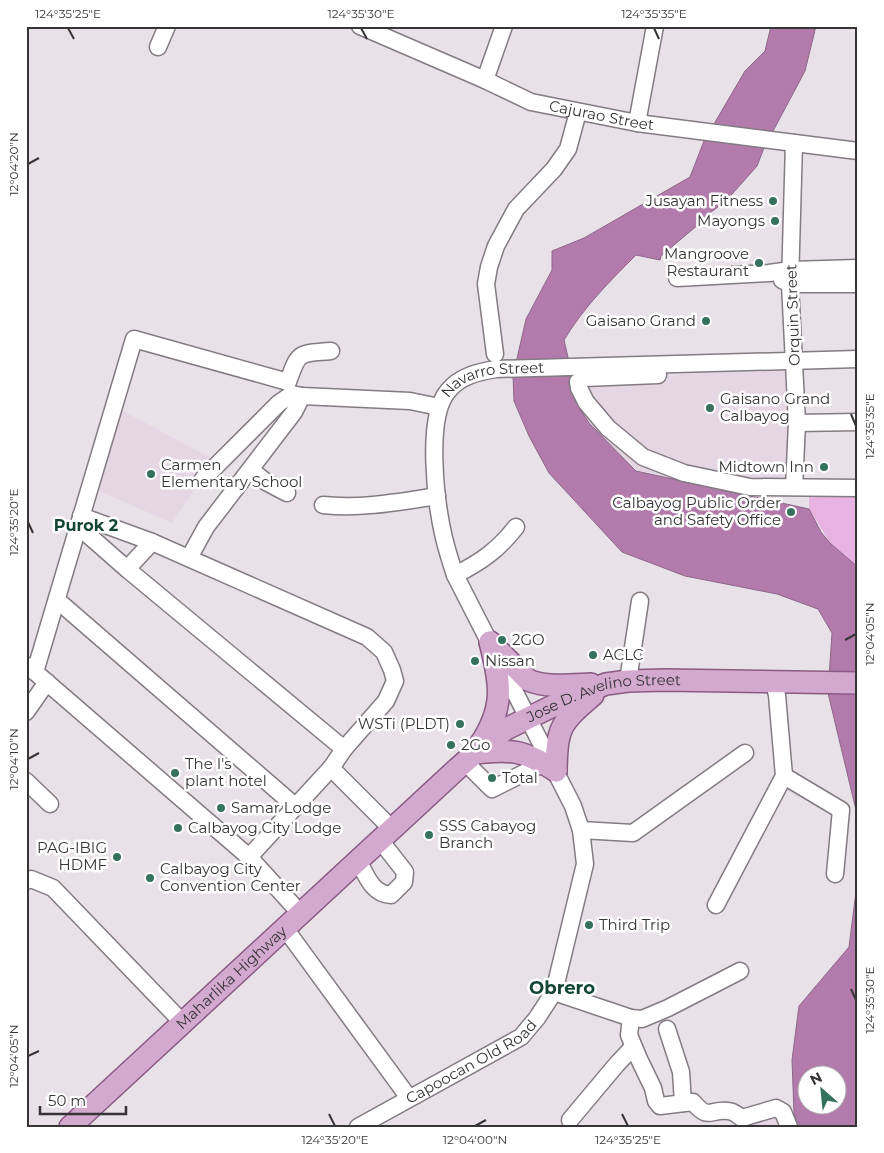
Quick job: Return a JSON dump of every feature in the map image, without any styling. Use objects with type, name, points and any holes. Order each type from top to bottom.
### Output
[{"type":"main road","points":[[490,642],[520,673],[535,683],[556,685],[606,684]]},
{"type":"main road","points":[[470,757],[489,732],[496,713],[499,688],[490,642]]},
{"type":"main road","name":"Jose D. Avelino Street","points":[[386,834],[470,757],[506,729],[606,684],[628,681],[773,680],[858,683]]},
{"type":"main road","points":[[470,757],[512,750],[524,753],[550,767],[557,750],[562,725],[567,718],[606,684]]},
{"type":"main road","name":"Maharlika Highway","points":[[70,1127],[386,834]]},
{"type":"street","points":[[158,47],[167,26]]},
{"type":"street","name":"Cajurao Street","points":[[360,26],[531,102],[637,123],[697,132],[858,151]]},
{"type":"street","points":[[485,80],[504,26]]},
{"type":"street","points":[[637,123],[655,26]]},
{"type":"street","points":[[495,354],[486,284],[489,267],[516,209],[554,169],[568,149],[578,112]]},
{"type":"street","name":"Orquin Street","points":[[791,143],[790,277],[798,423],[794,487]]},
{"type":"street","points":[[790,277],[858,268]]},
{"type":"street","points":[[677,278],[769,273],[858,284]]},
{"type":"street","points":[[26,712],[134,339],[294,391],[410,402],[440,407]]},
{"type":"street","points":[[189,558],[206,527],[294,412],[296,360],[304,354],[331,351]]},
{"type":"street","name":"Navarro Street","points":[[528,718],[455,575],[444,539],[437,496],[435,447],[436,424],[440,407],[447,392],[459,381],[478,372],[512,368],[858,359]]},
{"type":"street","points":[[672,364],[664,374],[584,378],[578,382],[579,388],[586,402],[608,428],[642,457],[684,473],[750,487],[858,488]]},
{"type":"street","points":[[203,479],[279,403],[294,391]]},
{"type":"street","points":[[798,423],[858,422]]},
{"type":"street","points":[[251,470],[266,482],[287,493]]},
{"type":"street","points":[[322,504],[345,507],[379,506],[437,496]]},
{"type":"street","points":[[80,521],[152,542],[367,637],[384,652],[395,681],[386,701],[344,748],[331,768],[249,857]]},
{"type":"street","points":[[80,521],[127,569],[344,748]]},
{"type":"street","points":[[455,575],[479,563],[503,544],[516,527]]},
{"type":"street","points":[[127,569],[152,542]]},
{"type":"street","points":[[57,600],[295,806]]},
{"type":"street","points":[[628,681],[640,601]]},
{"type":"street","points":[[36,673],[249,857],[409,1098]]},
{"type":"street","points":[[716,905],[784,776],[777,695],[773,680]]},
{"type":"street","name":"Capoocan Old Road","points":[[358,1127],[521,1037],[537,1018],[554,992],[585,864],[581,830],[573,806],[550,767],[528,718]]},
{"type":"street","points":[[581,830],[633,833],[745,753]]},
{"type":"street","points":[[470,757],[492,789],[550,767]]},
{"type":"street","points":[[331,768],[386,834],[404,872],[404,882],[391,895],[384,894],[373,888],[358,860]]},
{"type":"street","points":[[784,776],[841,810],[835,874]]},
{"type":"street","points":[[26,781],[50,804]]},
{"type":"street","points":[[26,882],[31,879],[53,888],[183,1023]]},
{"type":"street","points":[[554,992],[631,1018],[642,1019],[668,1008],[740,970]]},
{"type":"street","points":[[631,1018],[630,1035],[653,1088],[657,1103],[660,1106],[693,1102],[701,1111],[706,1113],[728,1110],[742,1118],[776,1108],[783,1112],[789,1127]]},
{"type":"street","points":[[667,1028],[681,1072],[683,1103]]},
{"type":"street","points":[[570,1120],[617,1064],[634,1047]]},
{"type":"shaded area","points":[[771,26],[816,26],[805,71],[764,148],[757,166],[726,201],[699,221],[699,224],[661,256],[660,260],[636,255],[588,306],[564,340],[580,409],[589,423],[636,471],[809,509],[821,532],[831,544],[858,567],[858,838],[856,810],[828,693],[832,633],[818,609],[777,594],[685,576],[622,552],[549,473],[529,436],[514,401],[513,376],[526,319],[552,270],[552,251],[584,238],[690,177],[704,141],[745,71],[765,51]]},
{"type":"shaded area","name":"Gaisano Grand Calbayog","points":[[793,371],[789,482],[713,489],[636,469],[589,423],[580,409],[573,376],[626,379],[709,372]]},
{"type":"shaded area","name":"Carmen Elementary School","points":[[116,407],[214,460],[172,523],[93,488]]},
{"type":"shaded area","points":[[809,492],[858,494],[858,567],[831,544],[809,509]]},
{"type":"shaded area","points":[[858,876],[858,1127],[798,1127],[794,1113],[792,1060],[799,1006],[849,947]]},
{"type":"shaded area","points":[[778,1110],[783,1127],[737,1127],[736,1123]]},
{"type":"place","name":"Jusayan Fitness","points":[[773,201]]},
{"type":"place","name":"Mayongs","points":[[775,221]]},
{"type":"place","name":"Mangroove Restaurant","points":[[759,263]]},
{"type":"place","name":"Gaisano Grand","points":[[706,321]]},
{"type":"place","name":"Gaisano Grand Calbayog","points":[[710,408]]},
{"type":"place","name":"Midtown Inn","points":[[824,467]]},
{"type":"place","name":"Carmen Elementary School","points":[[151,474]]},
{"type":"place","name":"Calbayog Public Order and Safety Office","points":[[791,512]]},
{"type":"place","name":"2GO","points":[[502,640]]},
{"type":"place","name":"ACLC","points":[[593,655]]},
{"type":"place","name":"Nissan","points":[[475,661]]},
{"type":"place","name":"WSTi (PLDT)","points":[[460,724]]},
{"type":"place","name":"2Go","points":[[451,745]]},
{"type":"place","name":"The I's plant hotel","points":[[175,773]]},
{"type":"place","name":"Total","points":[[492,778]]},
{"type":"place","name":"Samar Lodge","points":[[221,808]]},
{"type":"place","name":"Calbayog City Lodge","points":[[178,828]]},
{"type":"place","name":"SSS Cabayog Branch","points":[[429,835]]},
{"type":"place","name":"PAG-IBIG HDMF","points":[[117,857]]},
{"type":"place","name":"Calbayog City Convention Center","points":[[150,878]]},
{"type":"place","name":"Third Trip","points":[[589,925]]},
{"type":"district","name":"Purok 2","points":[[86,525]]},
{"type":"district","name":"Obrero","points":[[562,988]]}]
